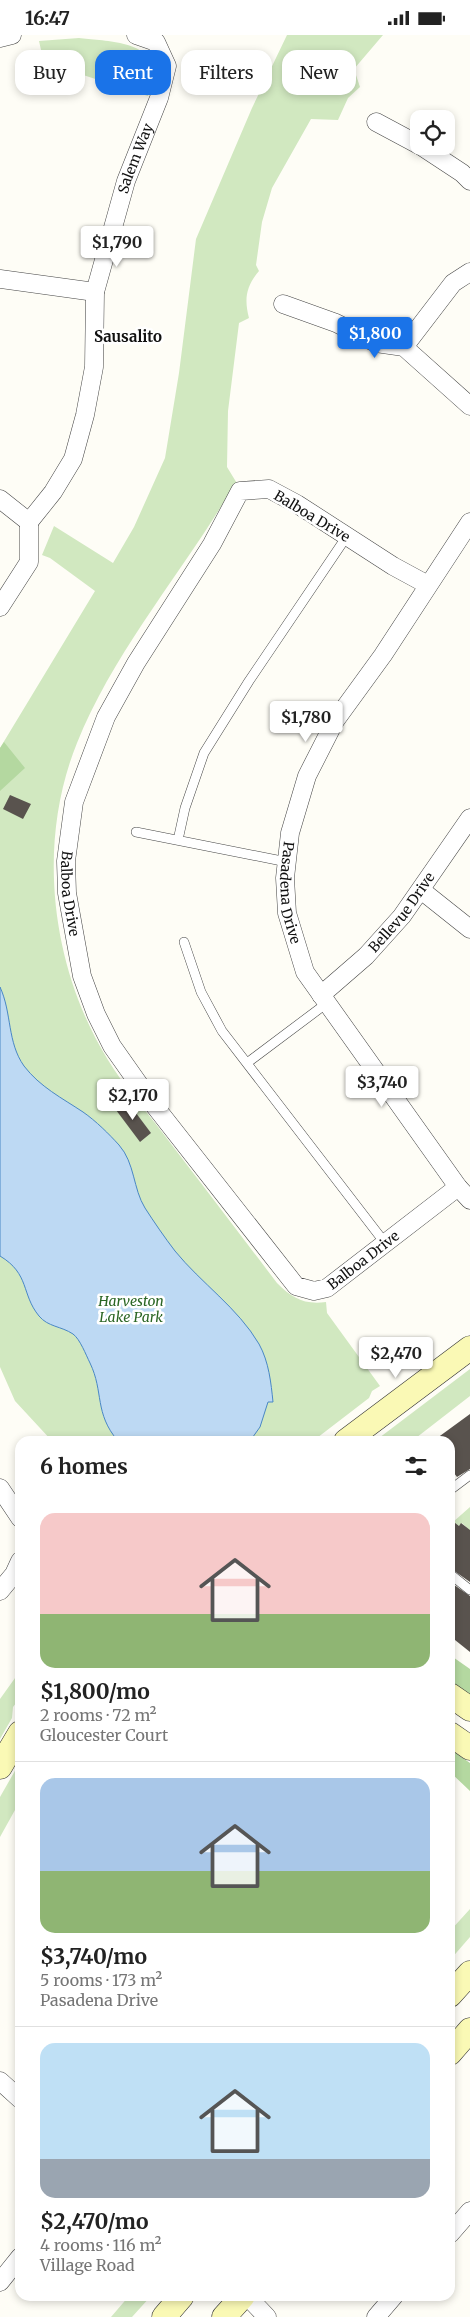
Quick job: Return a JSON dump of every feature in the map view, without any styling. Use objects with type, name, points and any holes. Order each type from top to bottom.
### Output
[{"type":"street","points":[[0,39],[12,35]]},
{"type":"street","name":"Salem Way","points":[[29,521],[52,492],[73,459],[94,367],[94,292],[126,181],[159,98],[167,66],[156,42],[136,35]]},
{"type":"street","points":[[376,122],[410,140]]},
{"type":"street","points":[[435,155],[462,173],[470,181]]},
{"type":"street","points":[[404,347],[453,283],[470,271]]},
{"type":"street","points":[[0,279],[94,292]]},
{"type":"street","points":[[283,304],[336,323],[376,343],[404,347],[470,406]]},
{"type":"street","name":"Balboa Drive","points":[[428,585],[393,566],[269,489],[240,491],[212,544],[136,663],[106,717],[74,802],[66,861],[67,893],[82,975],[96,1014],[112,1046],[150,1100],[296,1286],[314,1291],[327,1288],[458,1187]]},
{"type":"street","points":[[0,499],[29,521],[29,562],[0,607]]},
{"type":"street","name":"Pasadena Drive","points":[[470,522],[383,655],[335,721],[308,776],[290,833],[285,878],[287,913],[305,972],[458,1187],[470,1200]]},
{"type":"street","name":"Bellevue Drive","points":[[324,999],[402,917],[470,817]]},
{"type":"street","points":[[421,889],[470,929]]},
{"type":"street","points":[[353,1436],[470,1348]]},
{"type":"street","points":[[0,1488],[15,1510]]},
{"type":"street","points":[[0,1591],[15,1572]]},
{"type":"street","points":[[455,1698],[470,1709]]},
{"type":"street","points":[[455,1738],[470,1748]]},
{"type":"street","points":[[0,1767],[15,1742]]},
{"type":"street","points":[[455,1990],[470,1973]]},
{"type":"street","points":[[455,2047],[470,2030]]},
{"type":"street","points":[[0,2081],[15,2094]]},
{"type":"street","points":[[455,2228],[470,2211]]},
{"type":"street","points":[[0,2281],[15,2263]]},
{"type":"street","points":[[164,2317],[178,2301]]},
{"type":"street","points":[[224,2317],[240,2301]]},
{"type":"street","points":[[250,2301],[267,2317]]},
{"type":"street","points":[[376,2317],[390,2301]]},
{"type":"lane","points":[[178,840],[190,789],[204,753],[249,681],[347,537]]},
{"type":"lane","points":[[136,832],[287,862]]},
{"type":"lane","points":[[184,942],[200,992],[208,1008],[247,1063],[385,1243]]},
{"type":"lane","points":[[247,1063],[324,999]]},
{"type":"lane","points":[[455,1486],[470,1475]]},
{"type":"lane","points":[[455,1578],[470,1590]]},
{"type":"green space","name":"Harveston Lake Park","points":[[287,35],[383,35],[356,67],[356,50],[282,50],[282,95],[351,95],[338,120],[311,119],[272,188],[262,222],[256,265],[259,271],[251,282],[247,293],[249,318],[239,323],[228,411],[227,467],[238,485],[227,497],[147,617],[92,710],[77,743],[64,782],[57,822],[54,863],[56,905],[62,946],[73,986],[89,1024],[108,1060],[277,1283],[288,1293],[299,1299],[318,1303],[326,1302],[327,1313],[380,1386],[372,1391],[369,1398],[320,1436],[47,1436],[15,1401],[0,1367],[0,748],[95,591],[50,558],[42,555],[54,526],[113,563],[134,527],[165,458],[179,373],[196,239],[258,95],[272,95],[272,66]]},
{"type":"green space","points":[[79,38],[111,41],[139,50],[95,50],[95,79],[85,76],[85,50],[41,50],[39,41]]},
{"type":"green space","name":"Harveston Lake Park","points":[[356,75],[360,87],[356,91]]},
{"type":"green space","points":[[4,742],[25,768],[0,791],[0,748]]},
{"type":"green space","points":[[470,1369],[470,1396],[418,1436],[382,1436]]},
{"type":"green space","points":[[470,1507],[470,1531],[462,1523],[459,1526],[455,1523],[455,1520]]},
{"type":"green space","points":[[455,1658],[470,1669],[470,1697],[455,1686]]},
{"type":"green space","points":[[15,1678],[15,1704],[12,1718],[0,1739],[0,1699]]},
{"type":"green space","points":[[455,1752],[470,1763],[470,1791],[455,1777]]},
{"type":"green space","points":[[15,1771],[15,1810],[0,1837],[0,1797]]},
{"type":"green space","points":[[470,1909],[470,1937],[455,1954],[455,1926]]},
{"type":"green space","points":[[125,2301],[146,2301],[132,2317],[111,2317]]},
{"type":"water","points":[[0,987],[15,1047],[24,1066],[44,1086],[93,1119],[119,1145],[128,1160],[141,1201],[163,1235],[185,1263],[241,1319],[259,1344],[267,1365],[273,1402],[268,1402],[260,1427],[254,1436],[114,1436],[105,1421],[94,1374],[78,1340],[73,1334],[46,1322],[39,1316],[33,1308],[21,1277],[10,1263],[0,1256]]},
{"type":"building","points":[[10,795],[31,804],[23,819],[3,809]]},
{"type":"building","points":[[127,1101],[151,1133],[140,1142],[116,1110]]},
{"type":"building","points":[[470,1414],[470,1469],[457,1477],[455,1474],[455,1436],[440,1436]]},
{"type":"building","points":[[455,1523],[459,1526],[461,1523],[470,1530],[470,1582],[455,1572]]},
{"type":"building","points":[[455,1586],[470,1596],[470,1652],[455,1640]]},
{"type":"district","name":"Sausalito","points":[[128,336]]}]
